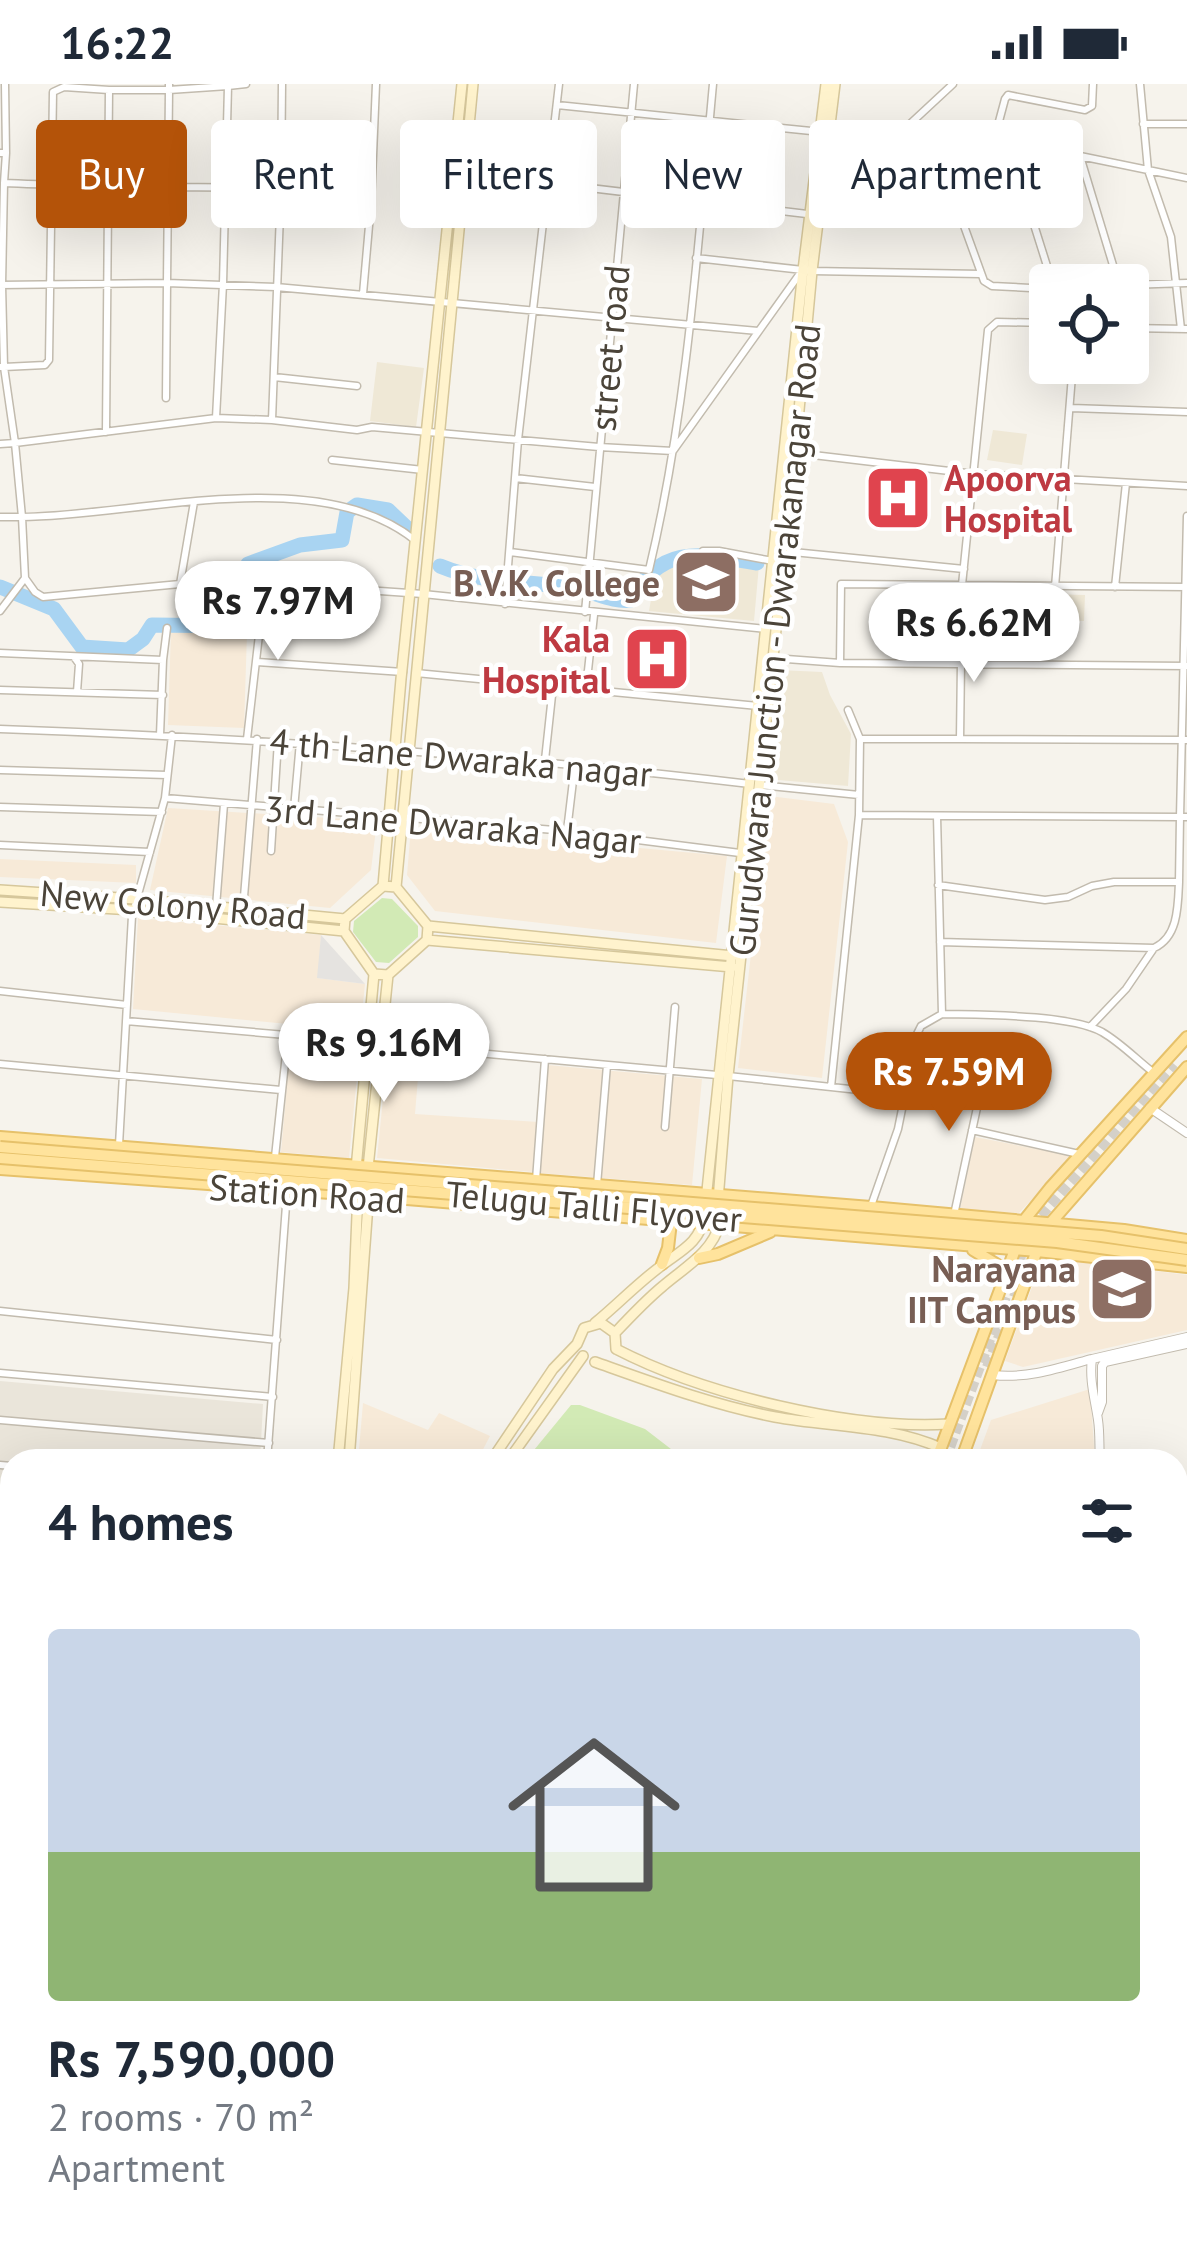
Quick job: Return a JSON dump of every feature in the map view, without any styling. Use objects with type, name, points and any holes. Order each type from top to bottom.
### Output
[{"type":"main road","points":[[362,1165],[388,975],[427,940],[428,926],[396,887],[402,818],[402,671],[417,594],[434,434],[462,84]]},
{"type":"main road","points":[[469,120],[472,84]]},
{"type":"main road","name":"Gurudwara Junction - Dwarakanagar Road","points":[[826,120],[831,84]]},
{"type":"main road","points":[[447,304],[457,228]]},
{"type":"main road","name":"Gurudwara Junction - Dwarakanagar Road","points":[[770,629],[783,551],[813,228]]},
{"type":"main road","points":[[350,1449],[374,974],[344,925],[383,886],[389,817],[415,673],[416,542],[424,470],[434,434]]},
{"type":"main road","name":"Gurudwara Junction - Dwarakanagar Road","points":[[712,1196],[773,561],[790,452]]},
{"type":"main road","name":"Gurudwara Junction - Dwarakanagar Road","points":[[735,962],[742,854],[767,658]]},
{"type":"main road","points":[[383,886],[396,887]]},
{"type":"main road","name":"New Colony Road","points":[[0,890],[344,925]]},
{"type":"main road","name":"New Colony Road","points":[[0,902],[216,907],[344,925]]},
{"type":"main road","points":[[428,926],[735,962]]},
{"type":"main road","points":[[427,940],[735,962]]},
{"type":"main road","points":[[374,974],[388,975]]},
{"type":"main road","points":[[940,1449],[1007,1277],[1022,1221],[1184,1041]]},
{"type":"main road","points":[[966,1449],[1048,1223],[1150,1108],[1182,1063],[1184,1041]]},
{"type":"main road","points":[[0,1137],[871,1207],[1124,1230],[1187,1244]]},
{"type":"main road","name":"Telugu Talli Flyover","points":[[0,1147],[1187,1244]]},
{"type":"main road","name":"Telugu Talli Flyover","points":[[0,1157],[1057,1243],[1187,1264]]},
{"type":"main road","name":"Station Road","points":[[0,1169],[1187,1264]]},
{"type":"main road","points":[[339,1449],[363,1196]]},
{"type":"main road","points":[[499,1449],[553,1369],[578,1344],[584,1328],[687,1248],[703,1225],[712,1196]]},
{"type":"main road","points":[[615,1333],[699,1258],[720,1226],[712,1196]]},
{"type":"main road","points":[[662,1264],[671,1222]]},
{"type":"main road","points":[[699,1258],[773,1231]]},
{"type":"main road","points":[[960,1245],[1001,1267],[1007,1277]]},
{"type":"main road","points":[[595,1323],[615,1333],[616,1349],[608,1359],[595,1362]]},
{"type":"main road","points":[[578,1344],[584,1356],[595,1362],[664,1387],[752,1411],[911,1437],[929,1449]]},
{"type":"main road","points":[[616,1349],[641,1362],[776,1406],[915,1425],[949,1424]]},
{"type":"main road","points":[[517,1449],[584,1356]]},
{"type":"street","points":[[53,120],[53,92],[59,87],[109,90],[246,84]]},
{"type":"street","points":[[282,84],[282,120]]},
{"type":"street","points":[[363,294],[376,84]]},
{"type":"street","points":[[555,120],[559,84]]},
{"type":"street","name":"street road","points":[[629,120],[634,84]]},
{"type":"street","points":[[557,105],[709,120],[712,84]]},
{"type":"street","points":[[914,120],[953,84]]},
{"type":"street","points":[[999,120],[1008,95],[1085,110],[1092,106],[1093,84]]},
{"type":"street","points":[[1140,84],[1148,170],[1166,215],[1183,283],[1184,329],[1149,328]]},
{"type":"street","points":[[3,85],[2,367],[15,443],[25,578],[35,592],[43,597],[180,584],[266,583],[770,629]]},
{"type":"street","points":[[227,120],[228,86]]},
{"type":"street","points":[[169,87],[169,120]]},
{"type":"street","points":[[108,120],[109,90]]},
{"type":"street","points":[[1143,124],[1187,124]]},
{"type":"street","points":[[1083,156],[1187,178]]},
{"type":"street","points":[[1083,162],[1117,264]]},
{"type":"street","points":[[4,183],[36,184]]},
{"type":"street","name":"street road","points":[[586,689],[588,562],[621,220]]},
{"type":"street","points":[[2,367],[48,364],[51,228]]},
{"type":"street","points":[[106,432],[107,228]]},
{"type":"street","points":[[166,398],[168,228]]},
{"type":"street","points":[[216,418],[224,228]]},
{"type":"street","points":[[272,420],[279,228]]},
{"type":"street","points":[[506,604],[518,440],[543,228]]},
{"type":"street","points":[[510,552],[649,570],[673,451],[699,228]]},
{"type":"street","points":[[965,228],[984,281],[992,286],[1029,287]]},
{"type":"street","points":[[1034,228],[1045,264]]},
{"type":"street","points":[[696,258],[807,270],[981,274]]},
{"type":"street","points":[[673,451],[807,270]]},
{"type":"street","points":[[1149,284],[1183,283]]},
{"type":"street","points":[[1,285],[276,287],[758,331]]},
{"type":"street","points":[[960,739],[962,585],[988,330],[997,322],[1029,323]]},
{"type":"street","points":[[274,377],[357,386]]},
{"type":"street","points":[[1055,587],[1072,384]]},
{"type":"street","points":[[1071,408],[1187,412]]},
{"type":"street","points":[[0,444],[216,418],[673,451]]},
{"type":"street","points":[[790,452],[975,474],[1187,486]]},
{"type":"street","points":[[332,460],[424,470]]},
{"type":"street","points":[[515,478],[595,487]]},
{"type":"street","points":[[1115,587],[1126,483]]},
{"type":"street","points":[[0,518],[237,499],[306,500],[344,506],[395,527],[416,542]]},
{"type":"street","points":[[180,584],[194,502]]},
{"type":"street","points":[[940,942],[1154,948],[1164,943],[1173,928],[1184,817],[1187,516]]},
{"type":"street","points":[[703,551],[773,561]]},
{"type":"street","points":[[783,551],[964,569]]},
{"type":"street","points":[[0,610],[25,578]]},
{"type":"street","points":[[247,739],[266,583]]},
{"type":"street","points":[[840,663],[841,584],[1185,587]]},
{"type":"street","points":[[160,735],[167,628]]},
{"type":"street","points":[[0,652],[163,660]]},
{"type":"street","points":[[74,657],[79,664],[76,692]]},
{"type":"street","points":[[767,658],[840,663],[1185,666]]},
{"type":"street","points":[[256,662],[402,671],[758,706]]},
{"type":"street","points":[[544,761],[553,686]]},
{"type":"street","points":[[0,690],[163,695]]},
{"type":"street","points":[[831,1087],[859,815],[860,740],[848,710]]},
{"type":"street","name":"4 th Lane Dwaraka nagar","points":[[0,729],[401,749],[859,795]]},
{"type":"street","points":[[119,1145],[134,904],[162,812],[172,735]]},
{"type":"street","points":[[243,909],[257,739]]},
{"type":"street","points":[[860,740],[1184,740]]},
{"type":"street","points":[[271,851],[278,741]]},
{"type":"street","points":[[294,809],[301,742]]},
{"type":"street","points":[[567,831],[575,764]]},
{"type":"street","points":[[0,770],[167,775]]},
{"type":"street","name":"3rd Lane Dwaraka Nagar","points":[[164,799],[567,831],[742,854]]},
{"type":"street","points":[[216,907],[224,804]]},
{"type":"street","points":[[0,807],[162,812]]},
{"type":"street","points":[[859,815],[1184,817]]},
{"type":"street","points":[[937,816],[942,1014]]},
{"type":"street","points":[[0,845],[150,851]]},
{"type":"street","points":[[938,885],[1045,900],[1114,882],[1179,882]]},
{"type":"street","points":[[1090,1027],[1126,989],[1154,948]]},
{"type":"street","points":[[0,991],[127,1005]]},
{"type":"street","points":[[664,1127],[675,1007]]},
{"type":"street","points":[[871,1207],[894,1144],[917,1034],[929,1020],[942,1014],[997,1015],[1090,1027],[1154,1073]]},
{"type":"street","points":[[126,1021],[367,1042]]},
{"type":"street","points":[[275,1159],[287,1035]]},
{"type":"street","points":[[381,1044],[905,1095]]},
{"type":"street","points":[[536,1180],[545,1059]]},
{"type":"street","points":[[954,1215],[987,1061]]},
{"type":"street","points":[[0,1064],[281,1090]]},
{"type":"street","points":[[597,1185],[607,1065]]},
{"type":"street","points":[[1150,1108],[1187,1133]]},
{"type":"street","points":[[971,1130],[1081,1155]]},
{"type":"street","points":[[268,1449],[287,1192]]},
{"type":"street","points":[[0,1311],[278,1340]]},
{"type":"street","points":[[993,1376],[1033,1375],[1187,1341]]},
{"type":"street","points":[[1097,1414],[1105,1362],[1172,1344]]},
{"type":"street","points":[[1092,1359],[1099,1449]]},
{"type":"street","points":[[0,1373],[273,1397]]},
{"type":"street","points":[[0,1420],[269,1443]]},
{"type":"shaded area","points":[[377,362],[424,368],[416,427],[370,421]]},
{"type":"shaded area","points":[[993,430],[1027,434],[1022,465],[987,460]]},
{"type":"shaded area","name":"B.V.K. College","points":[[697,558],[759,565],[754,621],[649,611],[656,571]]},
{"type":"shaded area","points":[[1047,594],[1085,595],[1084,621],[1048,621]]},
{"type":"shaded area","points":[[171,630],[247,633],[244,728],[168,725]]},
{"type":"shaded area","points":[[779,670],[822,672],[851,734],[848,786],[767,779]]},
{"type":"shaded area","points":[[769,796],[834,804],[848,842],[822,1078],[738,1068]]},
{"type":"shaded area","points":[[168,808],[377,821],[371,870],[330,908],[150,890]]},
{"type":"shaded area","points":[[411,827],[727,856],[716,943],[435,911],[407,875]]},
{"type":"shaded area","points":[[0,859],[136,865],[136,883],[0,877]]},
{"type":"shaded area","points":[[138,918],[321,935],[318,978],[365,984],[360,1031],[133,1009]]},
{"type":"shaded area","points":[[321,935],[365,984],[317,978]]},
{"type":"shaded area","points":[[291,1040],[360,1046],[349,1158],[281,1152]]},
{"type":"shaded area","points":[[388,1049],[420,1053],[415,1114],[538,1122],[533,1172],[377,1158]]},
{"type":"shaded area","points":[[547,1065],[702,1079],[692,1185],[539,1173]]},
{"type":"shaded area","points":[[975,1137],[1073,1156],[1019,1213],[960,1209]]},
{"type":"shaded area","points":[[1043,1257],[1187,1275],[1187,1330],[1023,1367],[1005,1361]]},
{"type":"shaded area","points":[[0,1381],[263,1404],[261,1449],[0,1449]]},
{"type":"shaded area","points":[[1090,1389],[1094,1449],[980,1449],[991,1420]]},
{"type":"shaded area","points":[[363,1403],[428,1430],[439,1413],[490,1436],[483,1449],[359,1449]]},
{"type":"green space","points":[[382,898],[392,899],[418,926],[418,937],[389,963],[376,962],[353,932],[354,921]]},
{"type":"green space","points":[[571,1405],[580,1405],[645,1429],[671,1449],[535,1449]]},
{"type":"waterway","points":[[0,587],[54,609],[82,647],[128,650],[152,625],[244,626],[248,564],[300,545],[342,540],[347,512],[357,505],[388,510],[408,529]]},
{"type":"waterway","points":[[440,566],[473,576],[631,600],[643,582],[670,561],[701,556],[757,563]]},
{"type":"tunnel","points":[[1031,1227],[1174,1064]]},
{"type":"tunnel","points":[[949,1449],[1025,1245]]},
{"type":"tunnel","points":[[987,1367],[1034,1245]]},
{"type":"place","name":"Apoorva Hospital","points":[[898,498]]},
{"type":"place","name":"B.V.K. College","points":[[706,582]]},
{"type":"place","name":"Kala Hospital","points":[[657,659]]},
{"type":"place","name":"Narayana IIT Campus","points":[[1122,1289]]}]
